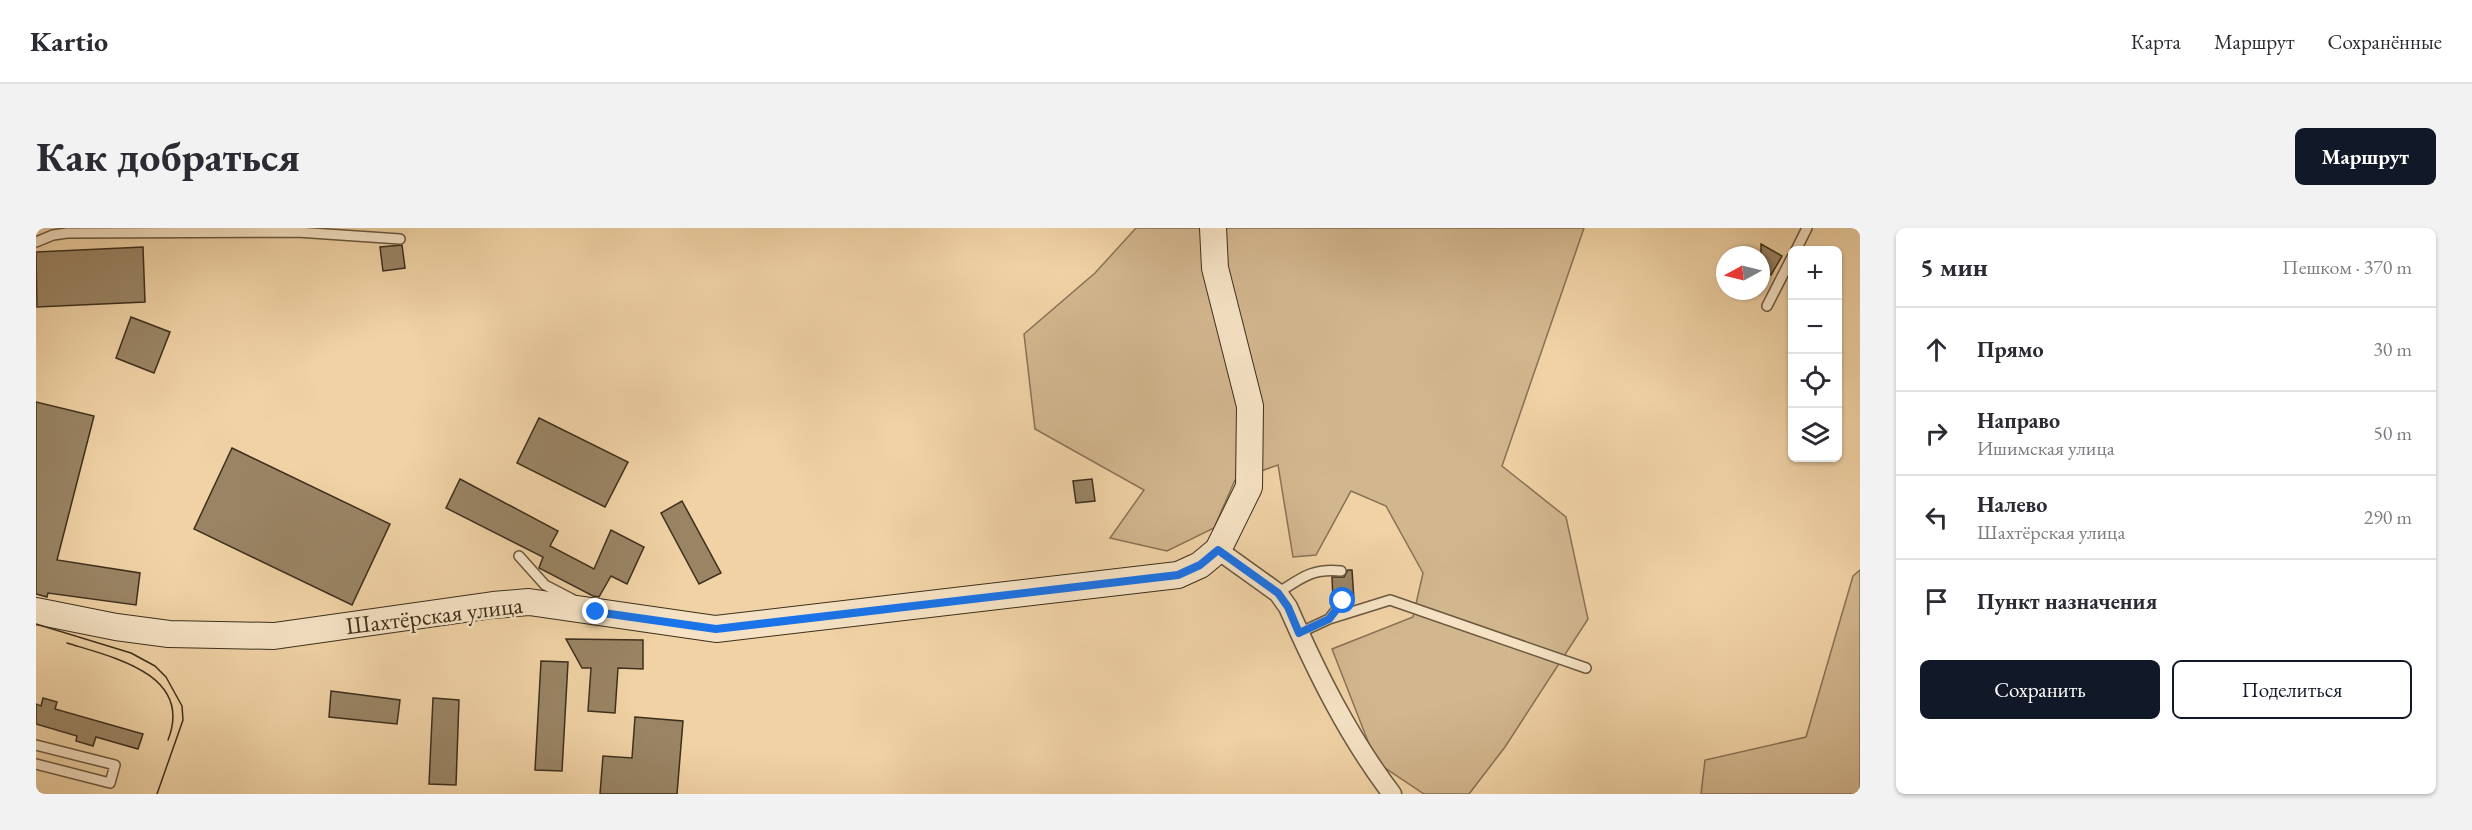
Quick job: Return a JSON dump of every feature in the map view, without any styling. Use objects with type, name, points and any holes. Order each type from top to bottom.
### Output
[{"type":"main road","points":[[1213,228],[1215,268],[1250,406],[1249,487],[1218,550]]},
{"type":"main road","name":"Шахтёрская улица","points":[[36,611],[116,627],[169,634],[274,636],[493,604],[530,602],[716,629],[1178,575],[1200,565],[1218,550]]},
{"type":"street","points":[[1218,550],[1278,593],[1288,607],[1342,722],[1365,759],[1392,794]]},
{"type":"lane","points":[[1798,246],[1807,228]]},
{"type":"lane","points":[[36,242],[53,235],[67,233],[297,232],[400,239]]},
{"type":"lane","points":[[1767,306],[1788,265]]},
{"type":"lane","points":[[519,556],[545,585],[596,612]]},
{"type":"lane","points":[[1278,593],[1308,573],[1327,569],[1341,571]]},
{"type":"lane","points":[[1299,633],[1329,619],[1390,600],[1586,668]]},
{"type":"lane","points":[[1329,619],[1343,601]]},
{"type":"lane","points":[[36,745],[115,765],[110,783],[36,764]]},
{"type":"shaded area","points":[[1136,228],[1584,228],[1502,466],[1566,517],[1588,619],[1505,747],[1469,794],[1424,794],[1376,762],[1332,649],[1413,617],[1423,573],[1386,506],[1351,491],[1316,555],[1293,557],[1278,465],[1235,480],[1214,528],[1167,551],[1110,538],[1144,490],[1035,429],[1024,334],[1095,273]]},
{"type":"shaded area","points":[[1860,570],[1860,794],[1701,794],[1705,760],[1806,737],[1853,576]]},
{"type":"building","points":[[402,245],[405,268],[383,271],[380,247]]},
{"type":"building","points":[[143,247],[145,302],[37,307],[36,252]]},
{"type":"building","points":[[1770,249],[1782,256],[1770,274]]},
{"type":"building","points":[[131,317],[170,332],[154,373],[116,358]]},
{"type":"building","points":[[36,402],[94,416],[57,560],[140,573],[136,605],[48,593],[47,597],[36,594]]},
{"type":"building","points":[[539,418],[628,462],[605,507],[517,463]]},
{"type":"building","points":[[232,448],[390,524],[352,605],[194,529]]},
{"type":"building","points":[[460,479],[558,531],[550,546],[594,569],[611,530],[644,547],[627,584],[611,576],[599,597],[593,596],[539,568],[543,557],[446,508]]},
{"type":"building","points":[[1092,479],[1095,501],[1076,503],[1073,481]]},
{"type":"building","points":[[682,501],[721,573],[699,584],[661,513]]},
{"type":"building","points":[[1348,570],[1352,570],[1354,600],[1350,600],[1343,594],[1333,601],[1332,577],[1344,577]]},
{"type":"building","points":[[566,639],[643,640],[643,669],[618,668],[615,713],[588,711],[591,668],[582,668]]},
{"type":"building","points":[[541,661],[568,662],[562,771],[535,770]]},
{"type":"building","points":[[331,691],[400,700],[397,724],[329,717]]},
{"type":"building","points":[[43,698],[57,702],[55,709],[143,734],[138,749],[96,737],[93,746],[76,741],[77,736],[36,724],[36,704],[41,706]]},
{"type":"building","points":[[433,698],[459,700],[456,785],[429,784]]},
{"type":"building","points":[[635,717],[683,721],[677,794],[600,794],[603,756],[632,758]]},
{"type":"tram line","points":[[36,624],[131,653],[155,666],[166,677],[182,706],[183,720],[157,794]]},
{"type":"tram line","points":[[67,643],[126,662],[159,684],[170,699],[173,717],[168,740]]},
{"type":"route","points":[[596,612],[716,629],[1178,575],[1200,565],[1218,550],[1278,593],[1288,607],[1299,633],[1329,619],[1343,601]]}]
